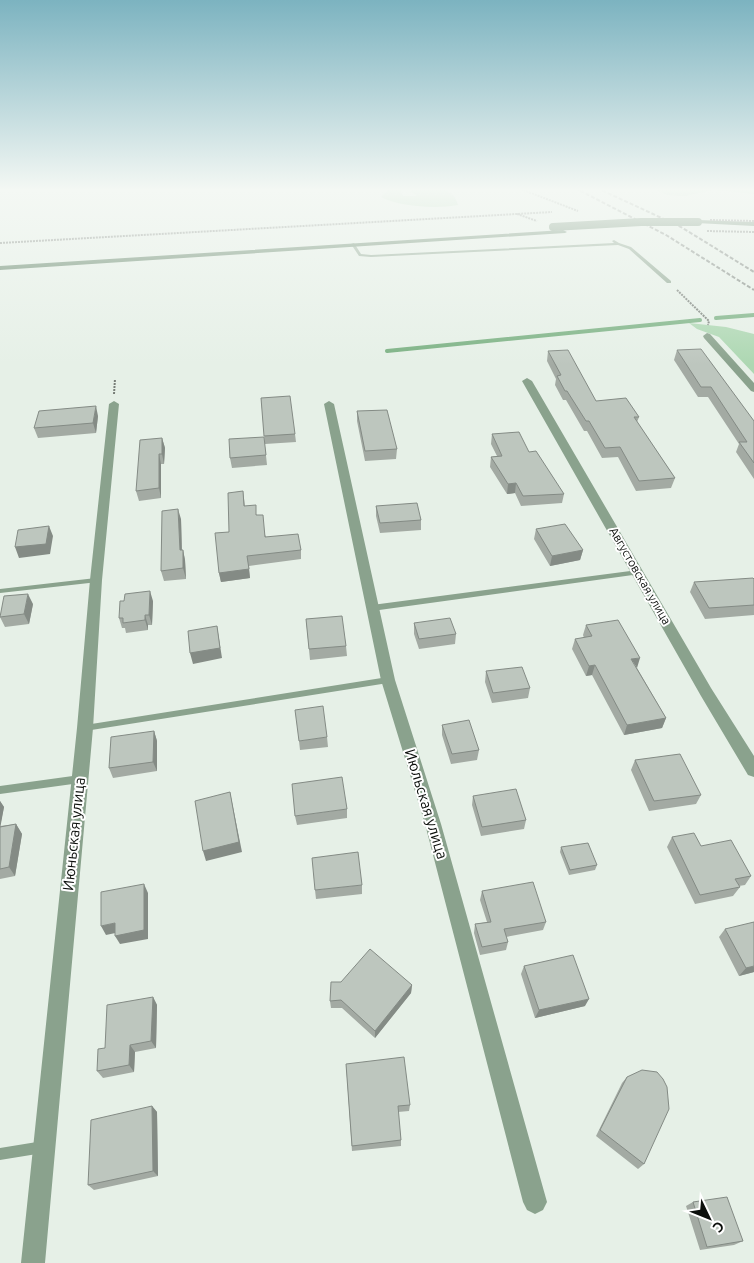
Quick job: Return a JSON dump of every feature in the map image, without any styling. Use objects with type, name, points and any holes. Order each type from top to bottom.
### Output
[{"type":"main road","points":[[0,262],[238,247]]},
{"type":"main road","points":[[0,268],[310,247]]},
{"type":"street","points":[[707,336],[754,389]]},
{"type":"street","name":"Августовская улица","points":[[526,381],[706,692],[754,770]]},
{"type":"street","name":"Июньская улица","points":[[33,1263],[85,728],[96,580],[114,404]]},
{"type":"street","name":"Июльская улица","points":[[329,404],[388,680],[433,824],[534,1202]]},
{"type":"lane","points":[[355,247],[360,255],[371,256],[542,247]]},
{"type":"lane","points":[[627,247],[669,282]]},
{"type":"lane","points":[[372,608],[638,572]]},
{"type":"lane","points":[[0,591],[96,580]]},
{"type":"lane","points":[[85,728],[388,680]]},
{"type":"lane","points":[[0,790],[80,779]]},
{"type":"lane","points":[[0,1154],[43,1147]]},
{"type":"path","points":[[669,282],[709,321],[707,336]]},
{"type":"green space","points":[[689,323],[726,327],[754,334],[754,374],[719,337],[697,329]]},
{"type":"building","points":[[701,349],[754,421],[754,463],[739,442],[747,442],[711,387],[701,387],[677,350]]},
{"type":"building","points":[[568,350],[596,401],[626,398],[639,417],[634,417],[675,478],[639,481],[620,447],[605,448],[589,421],[586,421],[567,391],[565,391],[557,376],[561,375],[548,351]]},
{"type":"building","points":[[290,396],[295,434],[264,436],[261,398]]},
{"type":"building","points":[[96,406],[93,423],[34,428],[39,411]]},
{"type":"building","points":[[387,410],[397,449],[365,451],[357,411]]},
{"type":"building","points":[[519,432],[529,452],[536,451],[564,494],[523,496],[516,483],[508,484],[491,457],[502,456],[492,434]]},
{"type":"building","points":[[264,437],[266,455],[230,458],[229,439]]},
{"type":"building","points":[[162,438],[162,454],[159,454],[159,488],[136,491],[140,440]]},
{"type":"building","points":[[243,491],[244,506],[256,505],[256,515],[263,515],[265,537],[298,534],[301,550],[247,556],[249,569],[219,573],[215,533],[229,532],[228,493]]},
{"type":"building","points":[[417,503],[421,520],[380,523],[376,506]]},
{"type":"building","points":[[178,509],[180,550],[183,550],[183,568],[161,571],[162,511]]},
{"type":"building","points":[[565,524],[583,550],[552,556],[536,529]]},
{"type":"building","points":[[49,526],[46,544],[15,547],[18,530]]},
{"type":"building","points":[[753,578],[754,605],[709,608],[694,582]]},
{"type":"building","points":[[150,591],[149,615],[145,615],[145,620],[123,623],[123,618],[119,618],[120,601],[124,601],[125,594]]},
{"type":"building","points":[[28,594],[24,614],[0,617],[4,596]]},
{"type":"building","points":[[342,616],[346,646],[309,649],[306,619]]},
{"type":"building","points":[[450,618],[456,634],[419,639],[414,623]]},
{"type":"building","points":[[618,620],[640,658],[631,659],[666,718],[627,725],[595,665],[589,666],[575,639],[592,636],[586,625]]},
{"type":"building","points":[[217,626],[220,648],[190,653],[188,631]]},
{"type":"building","points":[[522,667],[530,688],[493,693],[486,671]]},
{"type":"building","points":[[323,706],[327,737],[299,741],[295,710]]},
{"type":"building","points":[[469,720],[479,750],[452,754],[442,725]]},
{"type":"building","points":[[154,731],[153,762],[109,768],[111,737]]},
{"type":"building","points":[[680,754],[701,795],[654,801],[635,760]]},
{"type":"building","points":[[342,777],[347,809],[295,816],[292,784]]},
{"type":"building","points":[[516,789],[526,820],[482,827],[473,796]]},
{"type":"building","points":[[230,792],[239,842],[203,851],[195,801]]},
{"type":"building","points":[[16,824],[9,867],[0,869],[0,827]]},
{"type":"building","points":[[694,833],[701,846],[731,840],[751,876],[735,879],[740,887],[700,895],[672,837]]},
{"type":"building","points":[[588,843],[597,865],[570,870],[561,847]]},
{"type":"building","points":[[358,852],[362,885],[315,890],[312,858]]},
{"type":"building","points":[[533,882],[546,922],[504,929],[508,942],[482,947],[475,924],[491,922],[482,891]]},
{"type":"building","points":[[144,884],[144,930],[115,936],[115,923],[101,926],[101,892]]},
{"type":"building","points":[[754,922],[754,966],[746,968],[725,929]]},
{"type":"building","points":[[370,949],[412,985],[375,1031],[341,1000],[330,1001],[331,982],[341,982]]},
{"type":"building","points":[[573,955],[589,999],[539,1010],[524,966]]},
{"type":"building","points":[[153,997],[151,1041],[130,1045],[129,1065],[97,1071],[98,1049],[105,1048],[107,1005]]},
{"type":"building","points":[[404,1057],[410,1105],[398,1106],[401,1140],[352,1146],[346,1064]]},
{"type":"building","points":[[642,1070],[657,1072],[663,1079],[667,1087],[669,1109],[644,1164],[600,1130],[627,1077]]},
{"type":"building","points":[[152,1106],[153,1171],[88,1185],[91,1120]]},
{"type":"building","points":[[727,1197],[743,1241],[707,1247],[693,1202]]},
{"type":"waterway","points":[[716,318],[754,315]]},
{"type":"waterway","points":[[387,351],[700,320]]},
{"type":"railway","points":[[685,247],[754,290]]},
{"type":"railway","points":[[713,247],[754,272]]}]
